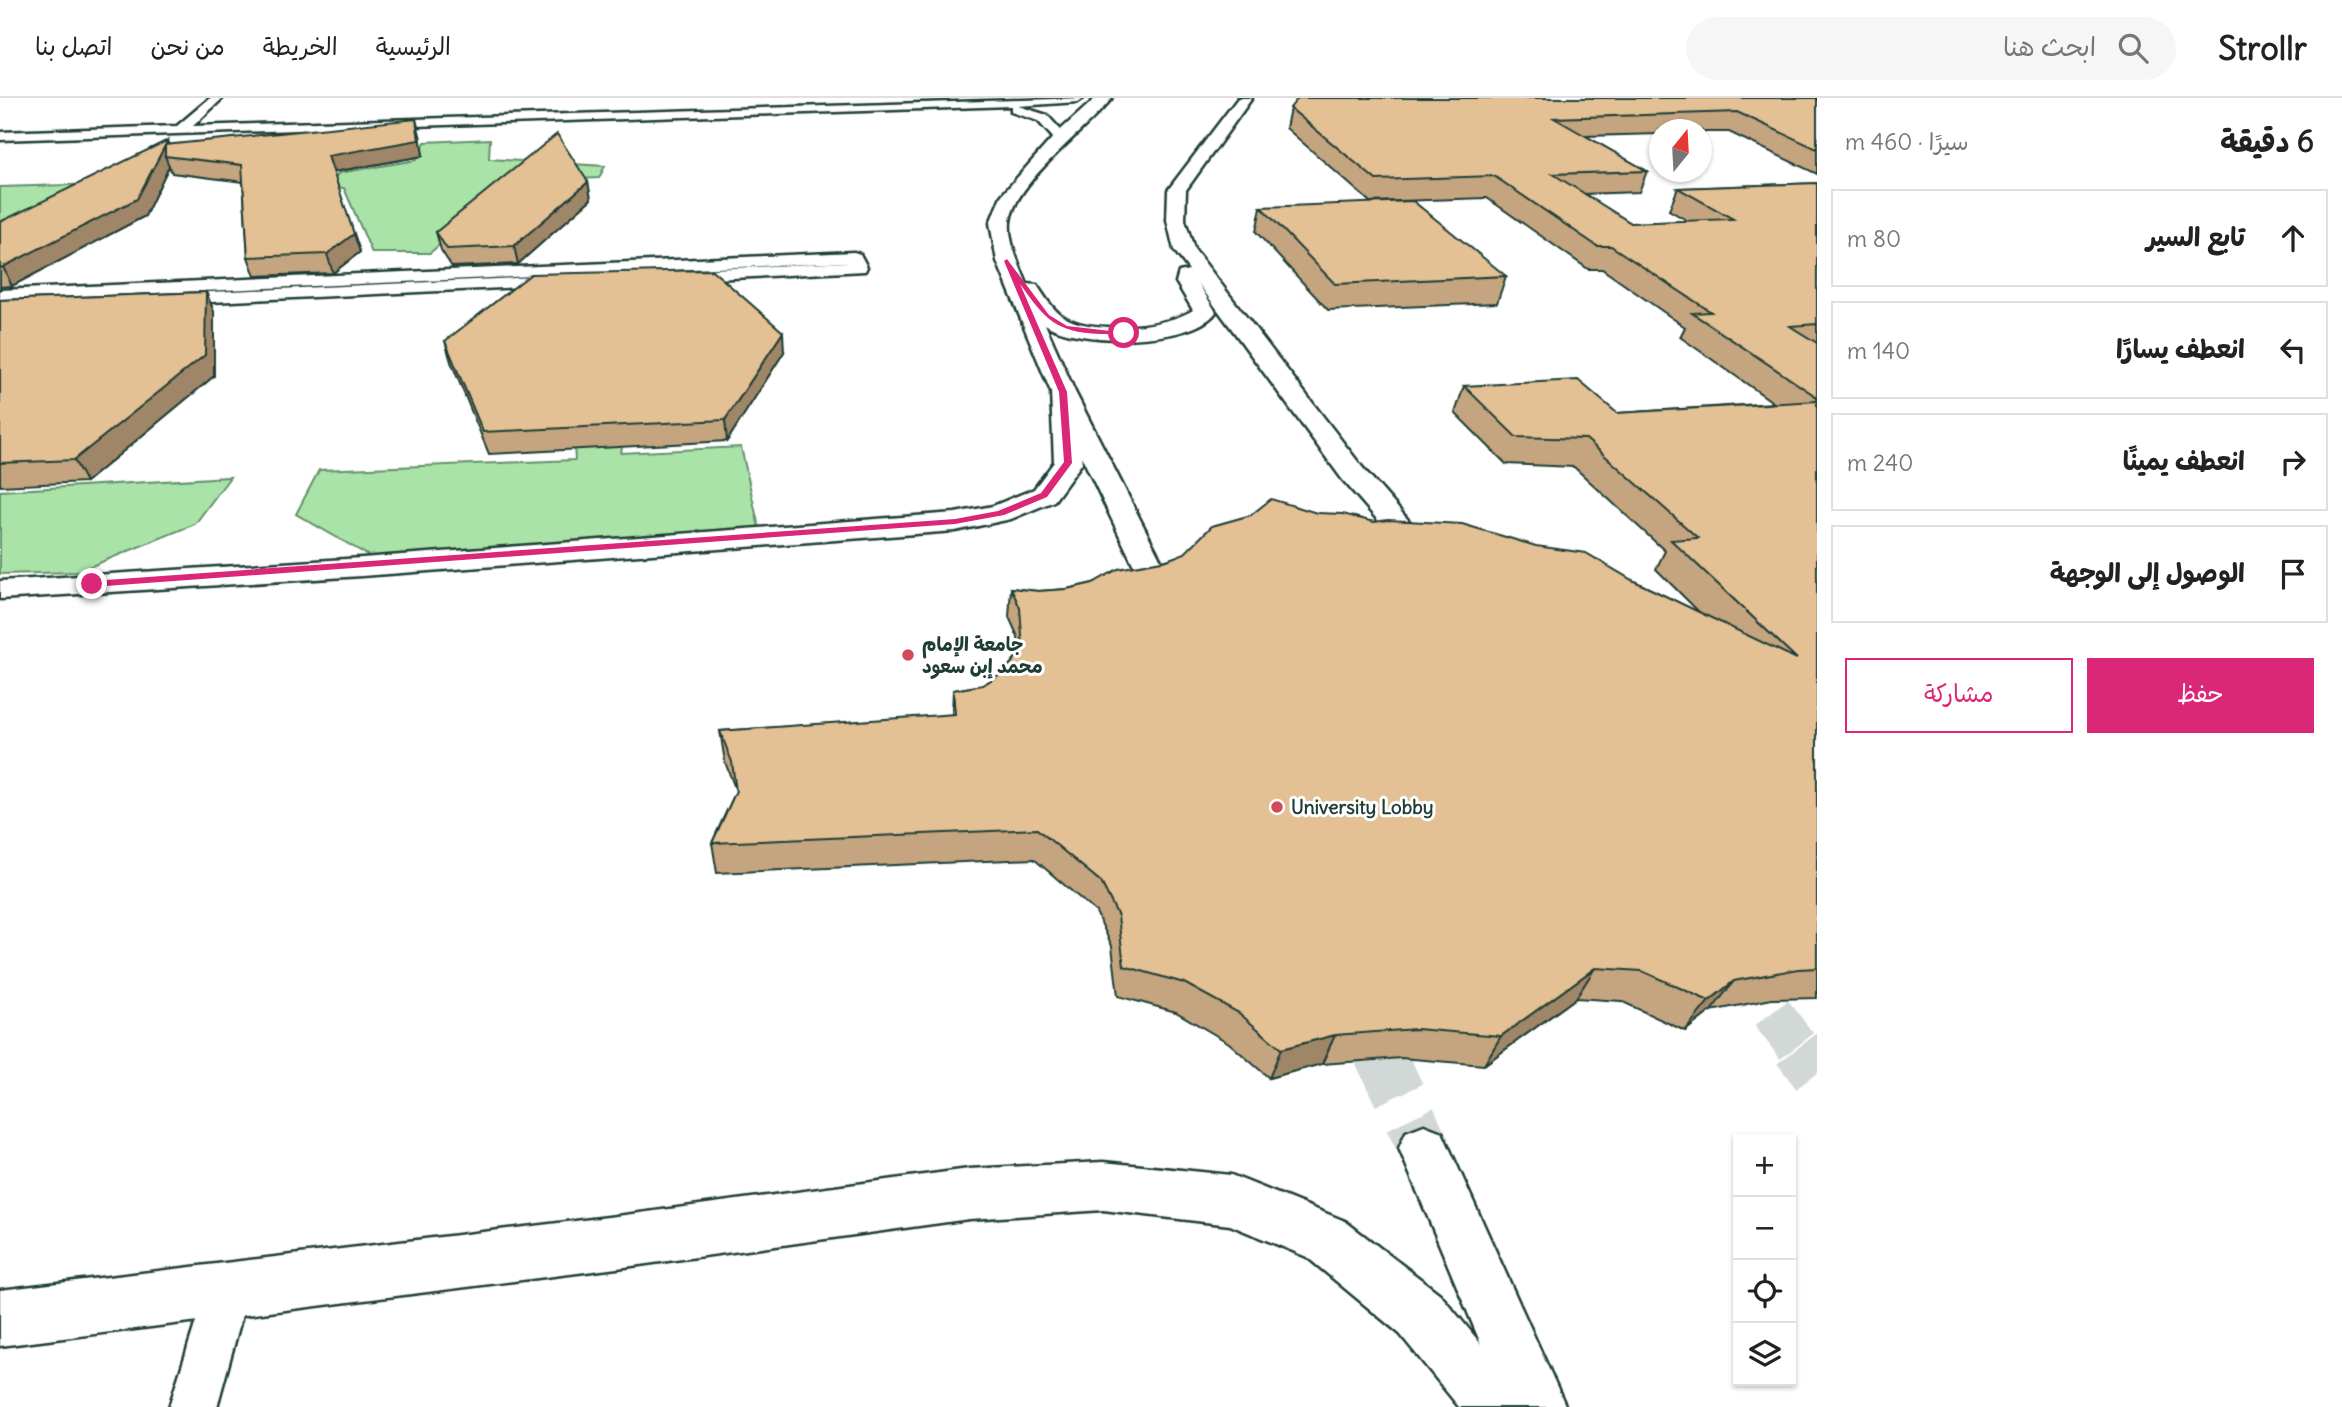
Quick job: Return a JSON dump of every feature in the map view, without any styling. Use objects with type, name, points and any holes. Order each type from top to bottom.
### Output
[{"type":"street","points":[[179,131],[217,98]]},
{"type":"street","points":[[0,139],[1007,103],[1078,98]]},
{"type":"street","points":[[1105,98],[1061,138],[1007,200],[1000,223],[1007,261],[1063,392],[1152,572]]},
{"type":"street","points":[[1007,261],[1047,316],[1065,327],[1124,333],[1195,321],[1205,312],[1187,282],[1184,250],[1175,220],[1177,190],[1245,98]]},
{"type":"street","points":[[0,139],[982,108],[1037,113],[1051,121],[1061,138]]},
{"type":"street","points":[[447,122],[454,110]]},
{"type":"street","points":[[1184,250],[1344,462],[1399,527]]},
{"type":"street","points":[[0,295],[855,257],[859,267],[0,307]]},
{"type":"street","points":[[0,590],[362,567],[955,522],[1001,513],[1044,495],[1068,463],[1063,392]]},
{"type":"street","points":[[1424,1148],[1537,1407]]},
{"type":"street","points":[[0,1318],[625,1241],[969,1194],[1103,1186],[1231,1200],[1326,1240],[1420,1314],[1496,1407]]},
{"type":"street","points":[[193,1407],[228,1290]]},
{"type":"green space","points":[[490,139],[489,159],[605,166],[599,178],[511,182],[430,253],[372,253],[344,188],[327,188],[339,173],[416,160],[425,142]]},
{"type":"green space","points":[[103,184],[0,243],[0,187]]},
{"type":"green space","points":[[569,371],[631,395],[621,453],[741,447],[760,532],[371,557],[296,514],[319,470],[575,460]]},
{"type":"green space","points":[[230,477],[195,524],[77,572],[0,574],[0,491]]},
{"type":"building","points":[[1298,98],[1817,98],[1817,149],[1737,112],[1554,118],[1647,171],[1553,174],[1631,223],[1733,219],[1678,188],[1817,183],[1817,324],[1790,326],[1817,343],[1817,397],[1692,313],[1711,312],[1611,246],[1597,246],[1494,176],[1376,180],[1290,108]]},
{"type":"building","points":[[416,119],[419,140],[328,156],[354,234],[327,254],[248,257],[242,165],[165,156],[165,145]]},
{"type":"building","points":[[557,134],[588,182],[514,246],[447,249],[436,232]]},
{"type":"building","points":[[168,140],[137,199],[0,268],[0,222]]},
{"type":"building","points":[[1413,201],[1506,276],[1335,284],[1261,207]]},
{"type":"building","points":[[712,270],[783,332],[725,420],[483,432],[445,341],[531,274]]},
{"type":"building","points":[[206,292],[205,355],[74,460],[0,463],[0,300]]},
{"type":"building","name":"University Lobby","points":[[1578,380],[1617,413],[1817,401],[1817,968],[1734,981],[1709,1001],[1642,971],[1595,968],[1501,1036],[1416,1029],[1335,1035],[1281,1049],[1239,1013],[1184,983],[1124,966],[1118,916],[1101,882],[1037,829],[712,843],[736,791],[732,762],[720,731],[955,714],[953,690],[983,685],[1005,671],[1023,649],[1020,608],[1011,588],[1038,591],[1067,589],[1093,583],[1118,569],[1167,560],[1185,553],[1212,526],[1251,515],[1271,499],[1317,513],[1343,514],[1374,522],[1388,520],[1462,524],[1536,546],[1586,553],[1632,580],[1797,659],[1671,540],[1698,538],[1586,439],[1516,437],[1464,386]]},
{"type":"tunnel","points":[[1733,963],[1799,1049]]},
{"type":"tunnel","points":[[1362,1016],[1378,1049]]},
{"type":"tunnel","points":[[1377,1048],[1424,1148]]},
{"type":"tunnel","points":[[1798,1048],[1817,1073]]},
{"type":"place","name":"جامعة الإمام محمد إبن سعود","points":[[908,655]]},
{"type":"place","name":"University Lobby","points":[[1277,807]]},
{"type":"route","points":[[92,584],[362,567],[955,522],[1001,513],[1044,495],[1068,463],[1063,392],[1007,261],[1047,316],[1065,327],[1124,333]]}]
